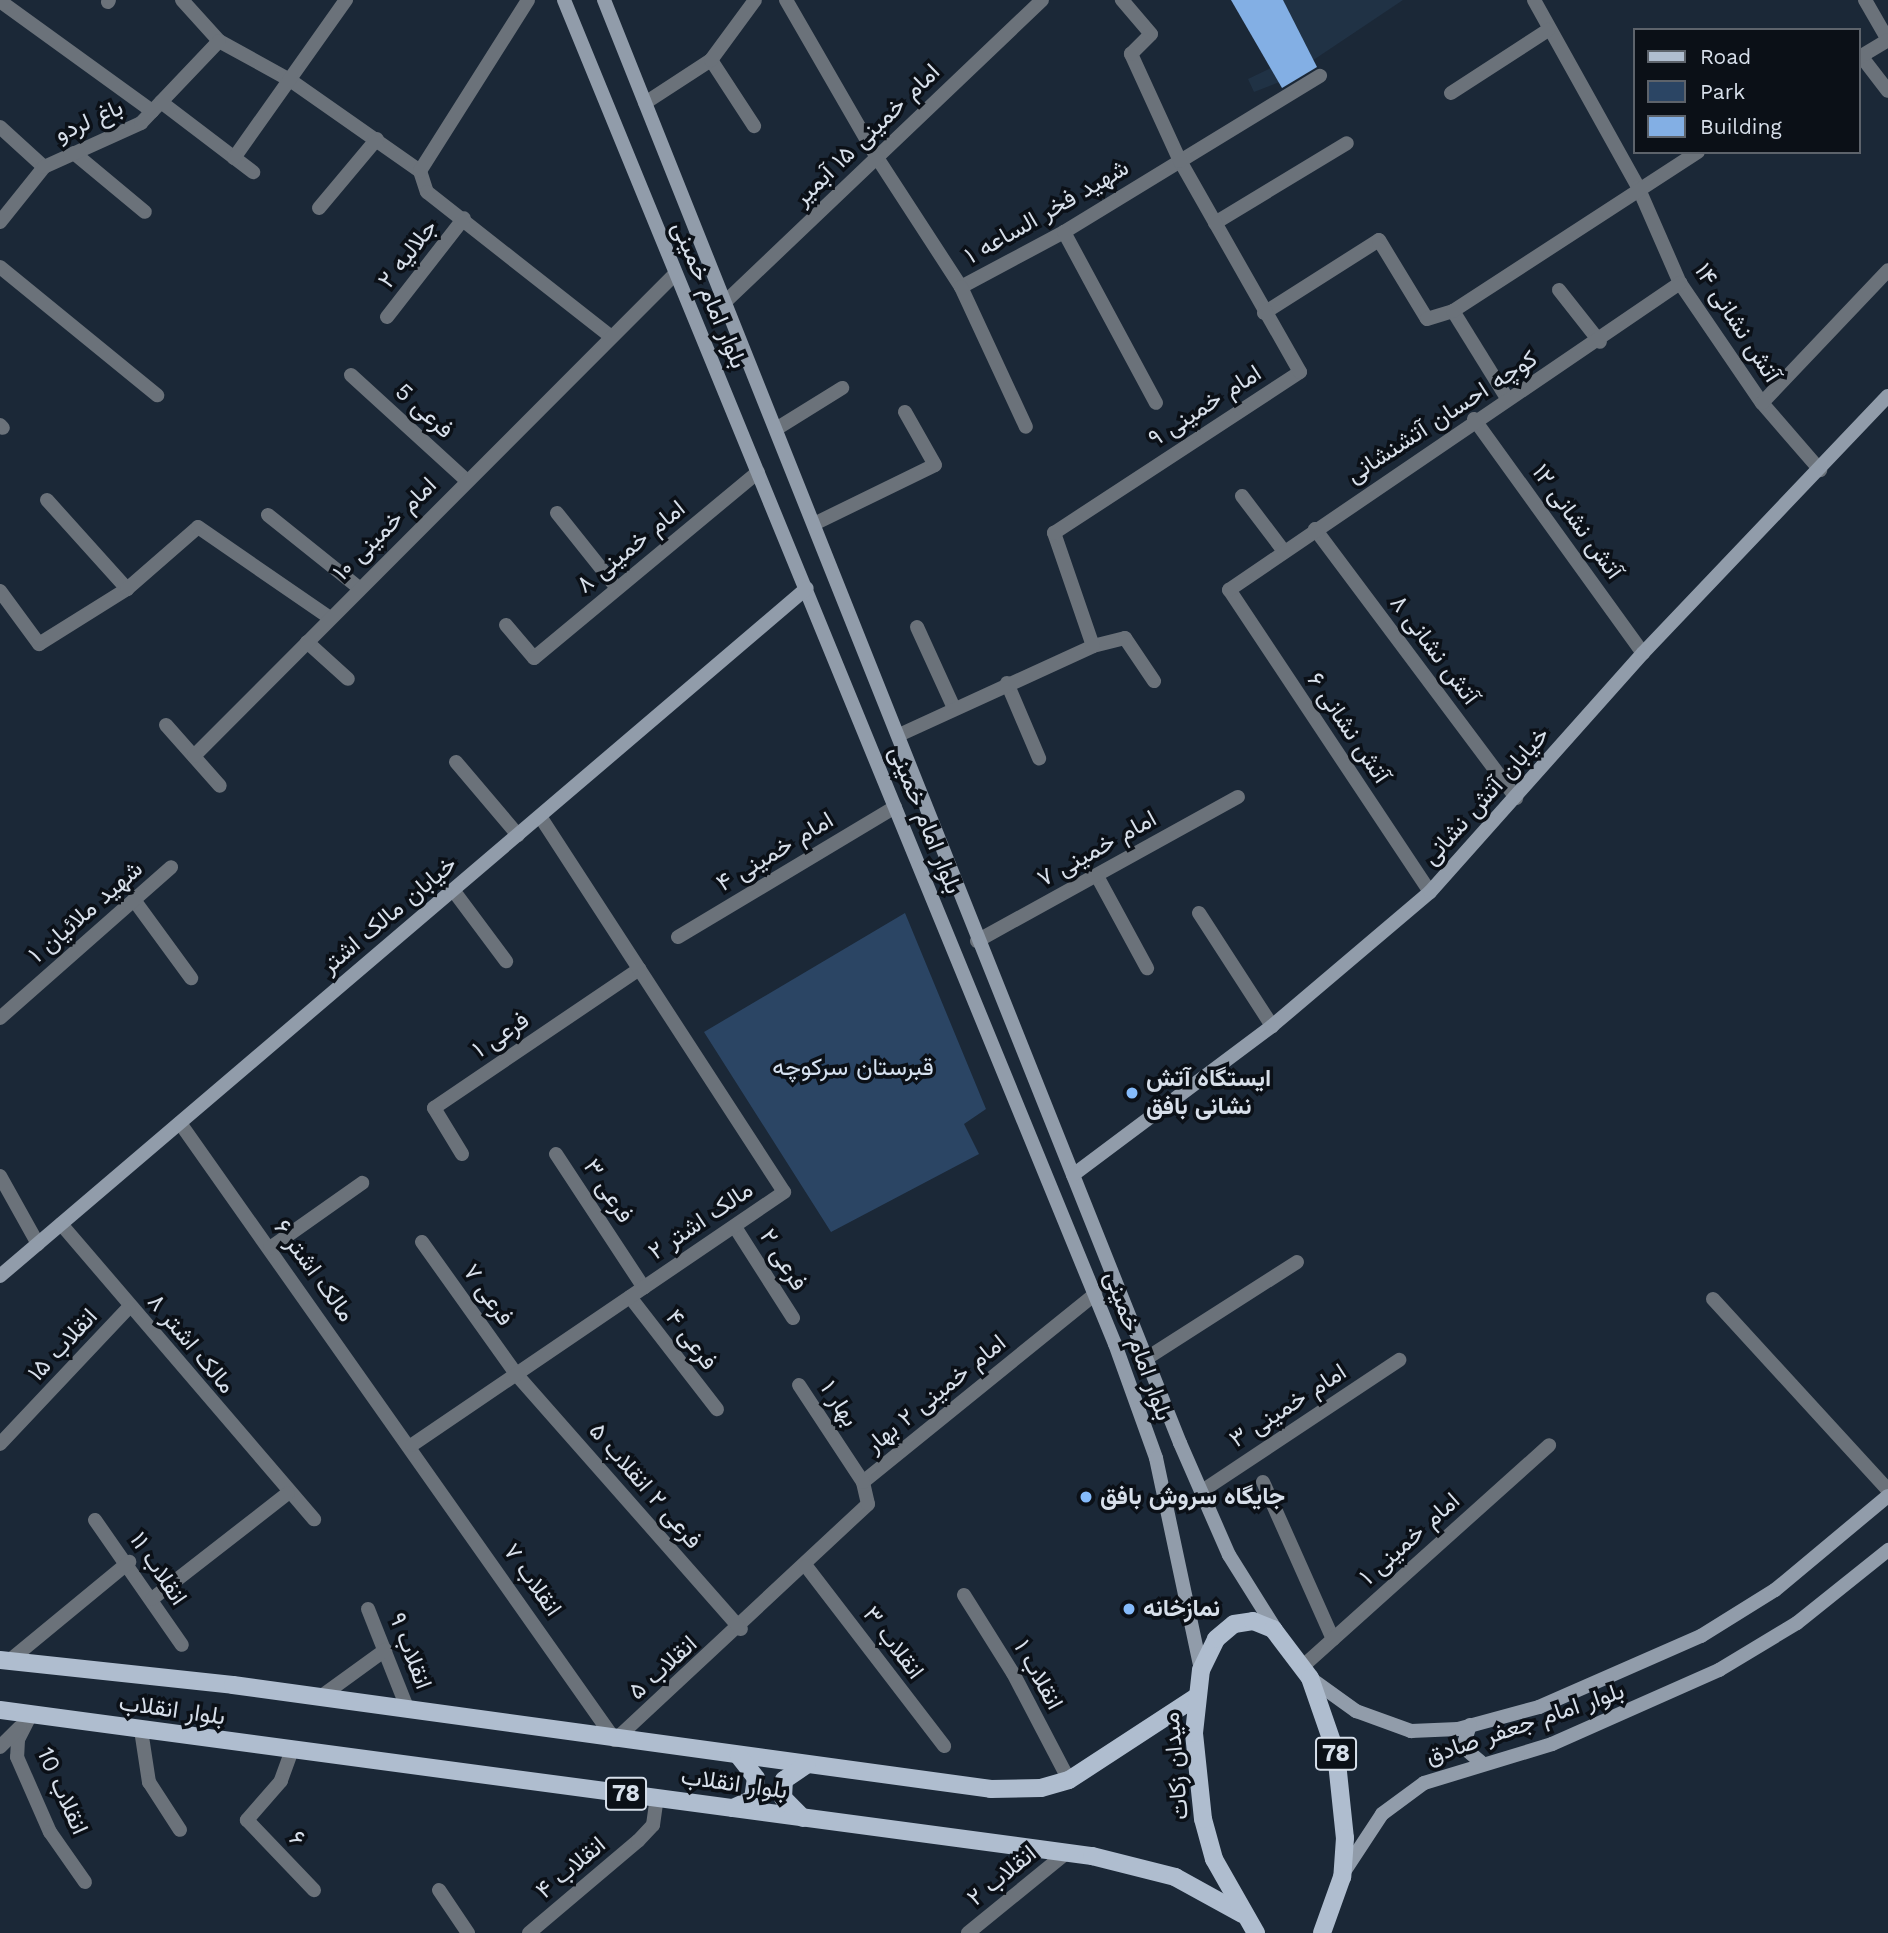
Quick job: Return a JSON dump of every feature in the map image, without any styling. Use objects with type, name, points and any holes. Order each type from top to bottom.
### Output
[{"type":"main road","name":"بلوار امام خمینی","points":[[564,0],[1095,1294],[1156,1458],[1201,1670]]},
{"type":"main road","name":"بلوار امام خمینی","points":[[604,0],[723,303],[816,523],[977,941],[1147,1358],[1229,1555],[1288,1649]]},
{"type":"main road","name":"خیابان آتش نشانی","points":[[1073,1175],[1272,1026],[1430,892],[1643,653],[1888,397]]},
{"type":"main road","name":"خیابان مالک اشتر","points":[[0,1276],[807,589]]},
{"type":"main road","points":[[971,996],[984,1007],[998,993]]},
{"type":"main road","points":[[1001,1069],[1003,1052],[1023,1054]]},
{"type":"main road","name":"بلوار امام جعفر صادق","points":[[1306,1672],[1356,1711],[1410,1731],[1470,1725],[1539,1707],[1701,1636],[1775,1590],[1888,1496]]},
{"type":"main road","name":"بلوار امام جعفر صادق","points":[[1342,1877],[1382,1814],[1424,1783],[1481,1762],[1563,1740],[1719,1670],[1797,1623],[1888,1550]]},
{"type":"main road","name":"میدان زکات","points":[[1249,1926],[1214,1859],[1203,1819],[1195,1698],[1201,1670],[1216,1639],[1234,1624],[1253,1621],[1273,1629],[1306,1672],[1338,1764],[1345,1838],[1342,1877],[1333,1910],[1322,1933]]},
{"type":"main road","name":"بلوار انقلاب","points":[[4,1660],[319,1698],[615,1741],[991,1789],[1041,1788],[1069,1780],[1195,1698]]},
{"type":"main road","name":"بلوار انقلاب","points":[[0,1710],[1128,1862],[1175,1877],[1249,1926]]},
{"type":"main road","points":[[1470,1725],[1463,1747],[1481,1762]]},
{"type":"main road","points":[[733,1808],[752,1799],[756,1778],[739,1756]]},
{"type":"main road","points":[[803,1818],[783,1798],[784,1780],[806,1765]]},
{"type":"main road","name":"78","points":[[1327,1933],[1333,1910]]},
{"type":"street","points":[[182,0],[219,41],[290,80],[420,171],[426,192],[464,218],[609,335]]},
{"type":"street","points":[[234,158],[346,0]]},
{"type":"street","points":[[420,171],[528,0]]},
{"type":"street","points":[[645,103],[711,60],[755,0]]},
{"type":"street","name":"شهید فخر الساعه ۱","points":[[786,0],[876,156],[961,287],[1064,232],[1320,76]]},
{"type":"street","name":"امام خمینی ۹","points":[[1093,646],[1054,533],[1300,372],[1264,313],[1180,160],[1131,54],[1151,34],[1122,0]]},
{"type":"street","name":"آتش نشانی ۱۴","points":[[1534,0],[1548,30],[1638,187],[1681,283],[1762,403],[1820,470]]},
{"type":"street","points":[[1865,0],[1888,40],[1860,57],[1888,91]]},
{"type":"street","points":[[0,1],[253,172]]},
{"type":"street","name":"امام خمینی ۱۵ آبمیر","points":[[723,303],[1040,1]]},
{"type":"street","points":[[1451,93],[1548,30]]},
{"type":"street","name":"باغ لردو","points":[[0,222],[44,167],[141,123],[219,41]]},
{"type":"street","points":[[711,60],[754,126]]},
{"type":"street","points":[[0,127],[44,167]]},
{"type":"street","points":[[319,208],[377,139]]},
{"type":"street","points":[[1215,223],[1347,143]]},
{"type":"street","points":[[74,153],[145,212]]},
{"type":"street","points":[[1264,313],[1379,240],[1427,320],[1453,311],[1638,187],[1695,154]]},
{"type":"street","name":"جلالیه ۲","points":[[387,317],[464,218]]},
{"type":"street","points":[[1064,232],[1156,403]]},
{"type":"street","points":[[0,267],[158,395]]},
{"type":"street","points":[[1762,403],[1888,270]]},
{"type":"street","name":"امام خمینی ۱۰","points":[[194,756],[609,335],[675,274]]},
{"type":"street","name":"کوچه احسان آتشنشانی","points":[[1229,590],[1474,419],[1600,341],[1681,283]]},
{"type":"street","points":[[961,287],[1026,427]]},
{"type":"street","points":[[1559,290],[1600,341]]},
{"type":"street","points":[[1453,311],[1507,398]]},
{"type":"street","name":"فرعی 5","points":[[351,375],[466,480]]},
{"type":"street","points":[[776,429],[842,388]]},
{"type":"street","points":[[816,523],[936,465],[905,412]]},
{"type":"street","name":"آتش نشانی ۱۲","points":[[1474,419],[1643,653]]},
{"type":"street","name":"امام خمینی ۸","points":[[506,625],[534,658],[616,587],[758,472]]},
{"type":"street","points":[[1242,496],[1283,550]]},
{"type":"street","points":[[47,500],[127,589]]},
{"type":"street","points":[[557,513],[616,587]]},
{"type":"street","points":[[268,515],[359,589]]},
{"type":"street","points":[[0,591],[39,644],[127,589],[198,527],[330,618]]},
{"type":"street","name":"آتش نشانی ۸","points":[[1315,529],[1516,798]]},
{"type":"street","name":"آتش نشانی ۶","points":[[1229,590],[1430,892]]},
{"type":"street","points":[[917,626],[953,706]]},
{"type":"street","points":[[899,735],[953,706],[1093,646],[1125,638],[1154,681]]},
{"type":"street","points":[[307,642],[348,679]]},
{"type":"street","points":[[1007,683],[1039,758]]},
{"type":"street","points":[[166,724],[220,786]]},
{"type":"street","points":[[456,762],[518,835]]},
{"type":"street","name":"امام خمینی ۷","points":[[977,941],[1238,797]]},
{"type":"street","name":"امام خمینی ۴","points":[[678,937],[895,807]]},
{"type":"street","name":"مالک اشتر ۲","points":[[412,1445],[784,1192],[540,816]]},
{"type":"street","name":"شهید ملائیان ۱","points":[[0,1018],[171,867]]},
{"type":"street","points":[[1097,876],[1147,968]]},
{"type":"street","points":[[453,890],[506,961]]},
{"type":"street","points":[[134,901],[191,978]]},
{"type":"street","points":[[1199,913],[1272,1026]]},
{"type":"street","name":"فرعی ۱","points":[[462,1154],[435,1108],[639,969]]},
{"type":"street","name":"مالک اشتر ۶","points":[[180,1123],[412,1445]]},
{"type":"street","name":"فرعی ۳","points":[[556,1154],[644,1288]]},
{"type":"street","points":[[0,1176],[38,1244]]},
{"type":"street","points":[[270,1248],[362,1183]]},
{"type":"street","name":"مالک اشتر ۸","points":[[61,1224],[288,1493],[314,1519]]},
{"type":"street","name":"فرعی ۲","points":[[735,1227],[793,1318]]},
{"type":"street","name":"فرعی ۷","points":[[422,1242],[516,1374]]},
{"type":"street","points":[[1147,1358],[1297,1262]]},
{"type":"street","name":"امام خمینی ۲ بهار","points":[[741,1629],[868,1504],[863,1482],[1095,1294]]},
{"type":"street","name":"فرعی ۴","points":[[630,1297],[717,1409]]},
{"type":"street","points":[[1713,1299],[1888,1490]]},
{"type":"street","name":"انقلاب ۱۵","points":[[0,1444],[129,1307]]},
{"type":"street","name":"امام خمینی ۳","points":[[1202,1490],[1399,1360]]},
{"type":"street","name":"فرعی ۲ انقلاب ۵","points":[[516,1374],[741,1629]]},
{"type":"street","name":"بهار ۱","points":[[799,1385],[863,1482]]},
{"type":"street","name":"انقلاب ۷","points":[[412,1445],[615,1741]]},
{"type":"street","name":"امام خمینی ۱","points":[[1306,1672],[1333,1639],[1549,1445]]},
{"type":"street","points":[[1263,1482],[1333,1639]]},
{"type":"street","points":[[152,1599],[288,1493]]},
{"type":"street","name":"انقلاب ۱۱","points":[[95,1520],[129,1562],[182,1645]]},
{"type":"street","points":[[4,1660],[129,1562]]},
{"type":"street","name":"انقلاب ۳","points":[[806,1566],[944,1746]]},
{"type":"street","name":"انقلاب ۱","points":[[964,1595],[1013,1673],[1069,1780]]},
{"type":"street","name":"انقلاب ۹","points":[[368,1608],[408,1710]]},
{"type":"street","name":"انقلاب ۵","points":[[615,1741],[741,1629]]},
{"type":"street","points":[[319,1698],[385,1650]]},
{"type":"street","points":[[0,1747],[30,1716]]},
{"type":"street","name":"انقلاب 10","points":[[30,1716],[18,1740],[17,1757],[50,1832],[85,1882]]},
{"type":"street","points":[[141,1730],[149,1782],[180,1830]]},
{"type":"street","name":"۶","points":[[292,1750],[281,1781],[247,1820],[314,1890]]},
{"type":"street","name":"انقلاب ۴","points":[[529,1933],[638,1841],[653,1825],[657,1798]]},
{"type":"street","name":"انقلاب ۲","points":[[968,1933],[1065,1854]]},
{"type":"street","points":[[439,1890],[468,1933]]},
{"type":"shaded area","points":[[1236,0],[1403,0],[1282,81],[1254,92],[1248,79],[1275,66]]},
{"type":"green space","name":"قبرستان سرکوچه","points":[[905,913],[986,1109],[964,1124],[979,1154],[831,1232],[704,1032]]},
{"type":"building","points":[[1231,0],[1283,0],[1317,67],[1282,88]]},
{"type":"place","name":"ایستگاه آتش نشانی بافق","points":[[1132,1093]]},
{"type":"place","name":"جایگاه سروش بافق","points":[[1086,1497]]},
{"type":"place","name":"نمازخانه","points":[[1129,1609]]}]
